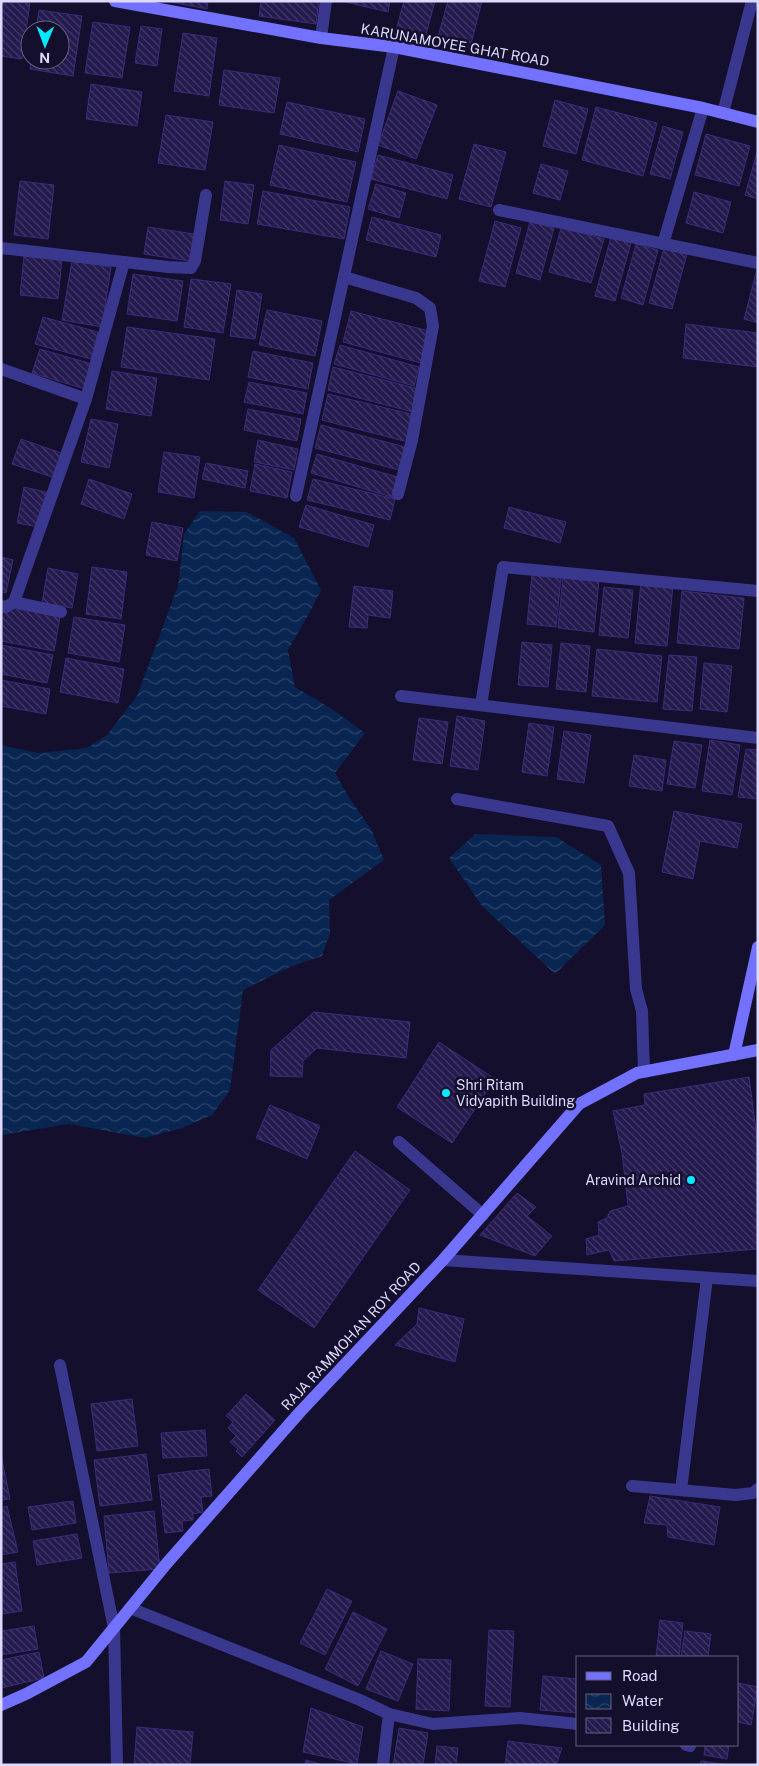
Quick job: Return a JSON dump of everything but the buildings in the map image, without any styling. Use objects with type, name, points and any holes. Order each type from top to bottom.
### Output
[{"type":"main road","name":"KARUNAMOYEE GHAT ROAD","points":[[115,1],[321,38],[394,47],[702,108],[758,122]]},
{"type":"main road","points":[[734,1055],[758,947]]},
{"type":"main road","name":"RAJA RAMMOHAN ROY ROAD","points":[[1,1705],[86,1662],[167,1563],[300,1412],[443,1260],[579,1104],[637,1073],[758,1050]]},
{"type":"street","points":[[321,38],[326,1]]},
{"type":"street","points":[[723,113],[752,1]]},
{"type":"street","points":[[296,496],[394,47]]},
{"type":"street","points":[[662,244],[702,108]]},
{"type":"street","points":[[1,248],[191,268],[195,261],[206,195]]},
{"type":"street","points":[[499,210],[758,263]]},
{"type":"street","points":[[61,612],[8,604],[86,399],[124,262]]},
{"type":"street","points":[[344,277],[416,298],[430,308],[433,326],[412,440],[398,494]]},
{"type":"street","points":[[1,369],[86,399]]},
{"type":"street","points":[[481,705],[503,567],[758,591]]},
{"type":"street","points":[[401,696],[758,738]]},
{"type":"street","points":[[457,799],[608,826],[629,873],[636,990],[642,1011],[644,1072]]},
{"type":"street","points":[[399,1142],[483,1215]]},
{"type":"street","points":[[443,1260],[758,1281]]},
{"type":"street","points":[[681,1490],[707,1278]]},
{"type":"street","points":[[60,1365],[114,1628],[117,1765]]},
{"type":"street","points":[[632,1486],[736,1495],[753,1493],[758,1489]]},
{"type":"street","points":[[130,1608],[360,1700],[389,1714],[433,1724],[520,1718],[576,1724]]},
{"type":"street","points":[[383,1765],[389,1714]]},
{"type":"water","points":[[200,511],[247,512],[294,538],[321,590],[288,650],[295,687],[332,709],[365,733],[335,773],[371,829],[384,860],[329,900],[330,933],[322,956],[290,967],[243,990],[230,1090],[212,1115],[182,1128],[145,1138],[69,1124],[1,1135],[1,745],[38,753],[87,748],[107,735],[137,696],[178,586],[184,534]]},
{"type":"water","points":[[475,834],[556,837],[601,865],[605,925],[555,974],[482,906],[449,858]]},
{"type":"place","name":"Shri Ritam Vidyapith Building","points":[[446,1093]]},
{"type":"place","name":"Aravind Archid","points":[[691,1180]]}]
